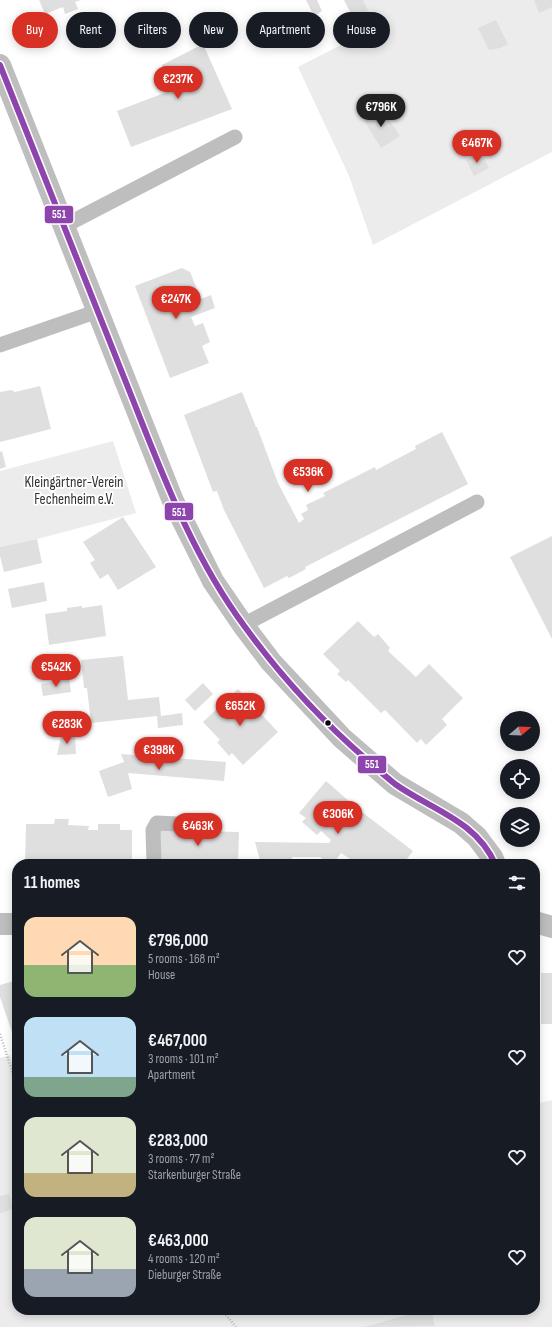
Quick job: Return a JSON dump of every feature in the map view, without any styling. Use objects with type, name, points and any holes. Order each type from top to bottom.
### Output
[{"type":"street","points":[[0,66],[173,501],[213,581],[243,625],[271,662],[342,738],[395,784],[461,823],[477,837],[493,859]]},
{"type":"street","points":[[0,924],[12,924]]},
{"type":"lane","points":[[64,226],[235,138]]},
{"type":"lane","points":[[0,345],[98,311]]},
{"type":"lane","points":[[243,625],[477,502]]},
{"type":"lane","points":[[154,859],[153,830],[157,823],[177,824]]},
{"type":"path","points":[[0,1034],[12,1071]]},
{"type":"path","points":[[226,1315],[236,1327]]},
{"type":"green space","points":[[344,0],[552,0],[552,152],[373,245],[349,176],[298,67],[335,48],[390,48],[390,12],[350,12]]},
{"type":"green space","name":"Kleingärtner-Verein Fechenheim e.V.","points":[[113,441],[136,513],[37,539],[0,547],[0,471]]},
{"type":"green space","points":[[10,1055],[12,1061],[12,1315],[540,1315],[540,1103],[552,1100],[552,1327],[0,1327],[0,1058]]},
{"type":"building","points":[[39,0],[81,0],[75,2],[78,9],[66,12],[65,14],[63,7],[50,12],[44,12]]},
{"type":"building","points":[[306,0],[317,0],[322,11],[312,12]]},
{"type":"building","points":[[344,0],[365,0],[363,1],[369,12],[350,12]]},
{"type":"building","points":[[534,0],[552,0],[552,7],[539,13]]},
{"type":"building","points":[[496,20],[508,44],[500,48],[489,50],[478,28]]},
{"type":"building","points":[[195,48],[205,48],[232,109],[131,147],[117,111],[172,90],[162,65]]},
{"type":"building","points":[[381,108],[400,136],[381,148],[363,119]]},
{"type":"building","points":[[481,153],[489,168],[474,176],[466,160]]},
{"type":"building","points":[[182,268],[190,272],[201,299],[211,295],[215,308],[191,317],[195,326],[203,323],[210,342],[202,346],[209,363],[170,378],[135,286]]},
{"type":"building","points":[[40,386],[51,429],[0,442],[0,392],[11,390],[15,392]]},
{"type":"building","points":[[242,392],[278,483],[299,523],[304,519],[301,514],[308,510],[306,505],[325,496],[323,493],[375,467],[376,470],[416,449],[415,446],[442,432],[468,484],[305,567],[306,569],[289,578],[287,576],[264,588],[224,510],[217,491],[213,492],[184,415]]},
{"type":"building","points":[[2,451],[6,467],[0,469],[0,452]]},
{"type":"building","points":[[123,517],[156,567],[118,590],[108,574],[100,579],[90,563],[95,560],[83,542]]},
{"type":"building","points":[[552,536],[552,639],[510,557]]},
{"type":"building","points":[[37,539],[42,563],[4,572],[0,556],[0,547]]},
{"type":"building","points":[[44,582],[47,601],[12,608],[8,589]]},
{"type":"building","points":[[102,605],[106,636],[49,645],[45,614],[67,611],[67,608],[82,606],[82,608]]},
{"type":"building","points":[[358,621],[374,637],[378,634],[390,648],[388,651],[416,677],[429,664],[463,698],[442,719],[447,725],[426,745],[421,739],[417,743],[385,710],[381,713],[348,680],[346,682],[337,674],[340,671],[323,654]]},
{"type":"building","points":[[123,656],[128,700],[159,697],[161,716],[182,713],[183,725],[158,728],[157,716],[91,723],[87,688],[84,688],[81,660]]},
{"type":"building","points":[[69,679],[71,692],[43,696],[41,684]]},
{"type":"building","points":[[203,683],[213,694],[195,711],[185,700]]},
{"type":"building","points":[[238,689],[278,732],[243,765],[232,753],[229,756],[217,742],[220,740],[203,722]]},
{"type":"building","points":[[75,735],[76,754],[57,755],[61,736]]},
{"type":"building","points":[[121,754],[226,762],[224,781],[128,773],[132,789],[108,797],[99,771],[124,762]]},
{"type":"building","points":[[326,781],[358,809],[413,851],[407,859],[350,859],[341,853],[337,859],[323,859],[320,857],[292,857],[292,859],[260,859],[255,842],[329,843],[331,840],[321,831],[317,835],[302,822],[306,818],[299,813]]},
{"type":"building","points":[[55,819],[69,819],[68,825],[89,826],[88,830],[98,830],[98,824],[120,824],[120,830],[132,830],[132,859],[25,859],[26,824],[54,824]]},
{"type":"building","points":[[159,830],[239,832],[238,859],[158,859]]},
{"type":"building","points":[[541,973],[552,973],[552,1024],[541,1024]]},
{"type":"building","points":[[12,981],[12,1032],[0,997],[0,985]]},
{"type":"building","points":[[9,1194],[12,1209],[0,1213],[0,1196]]},
{"type":"building","points":[[407,1315],[432,1315],[435,1326],[364,1327]]},
{"type":"transit line","name":"551","points":[[0,65],[162,473],[191,537],[225,598],[258,645],[272,662],[333,729],[395,784],[465,826],[487,849],[492,859]]}]
